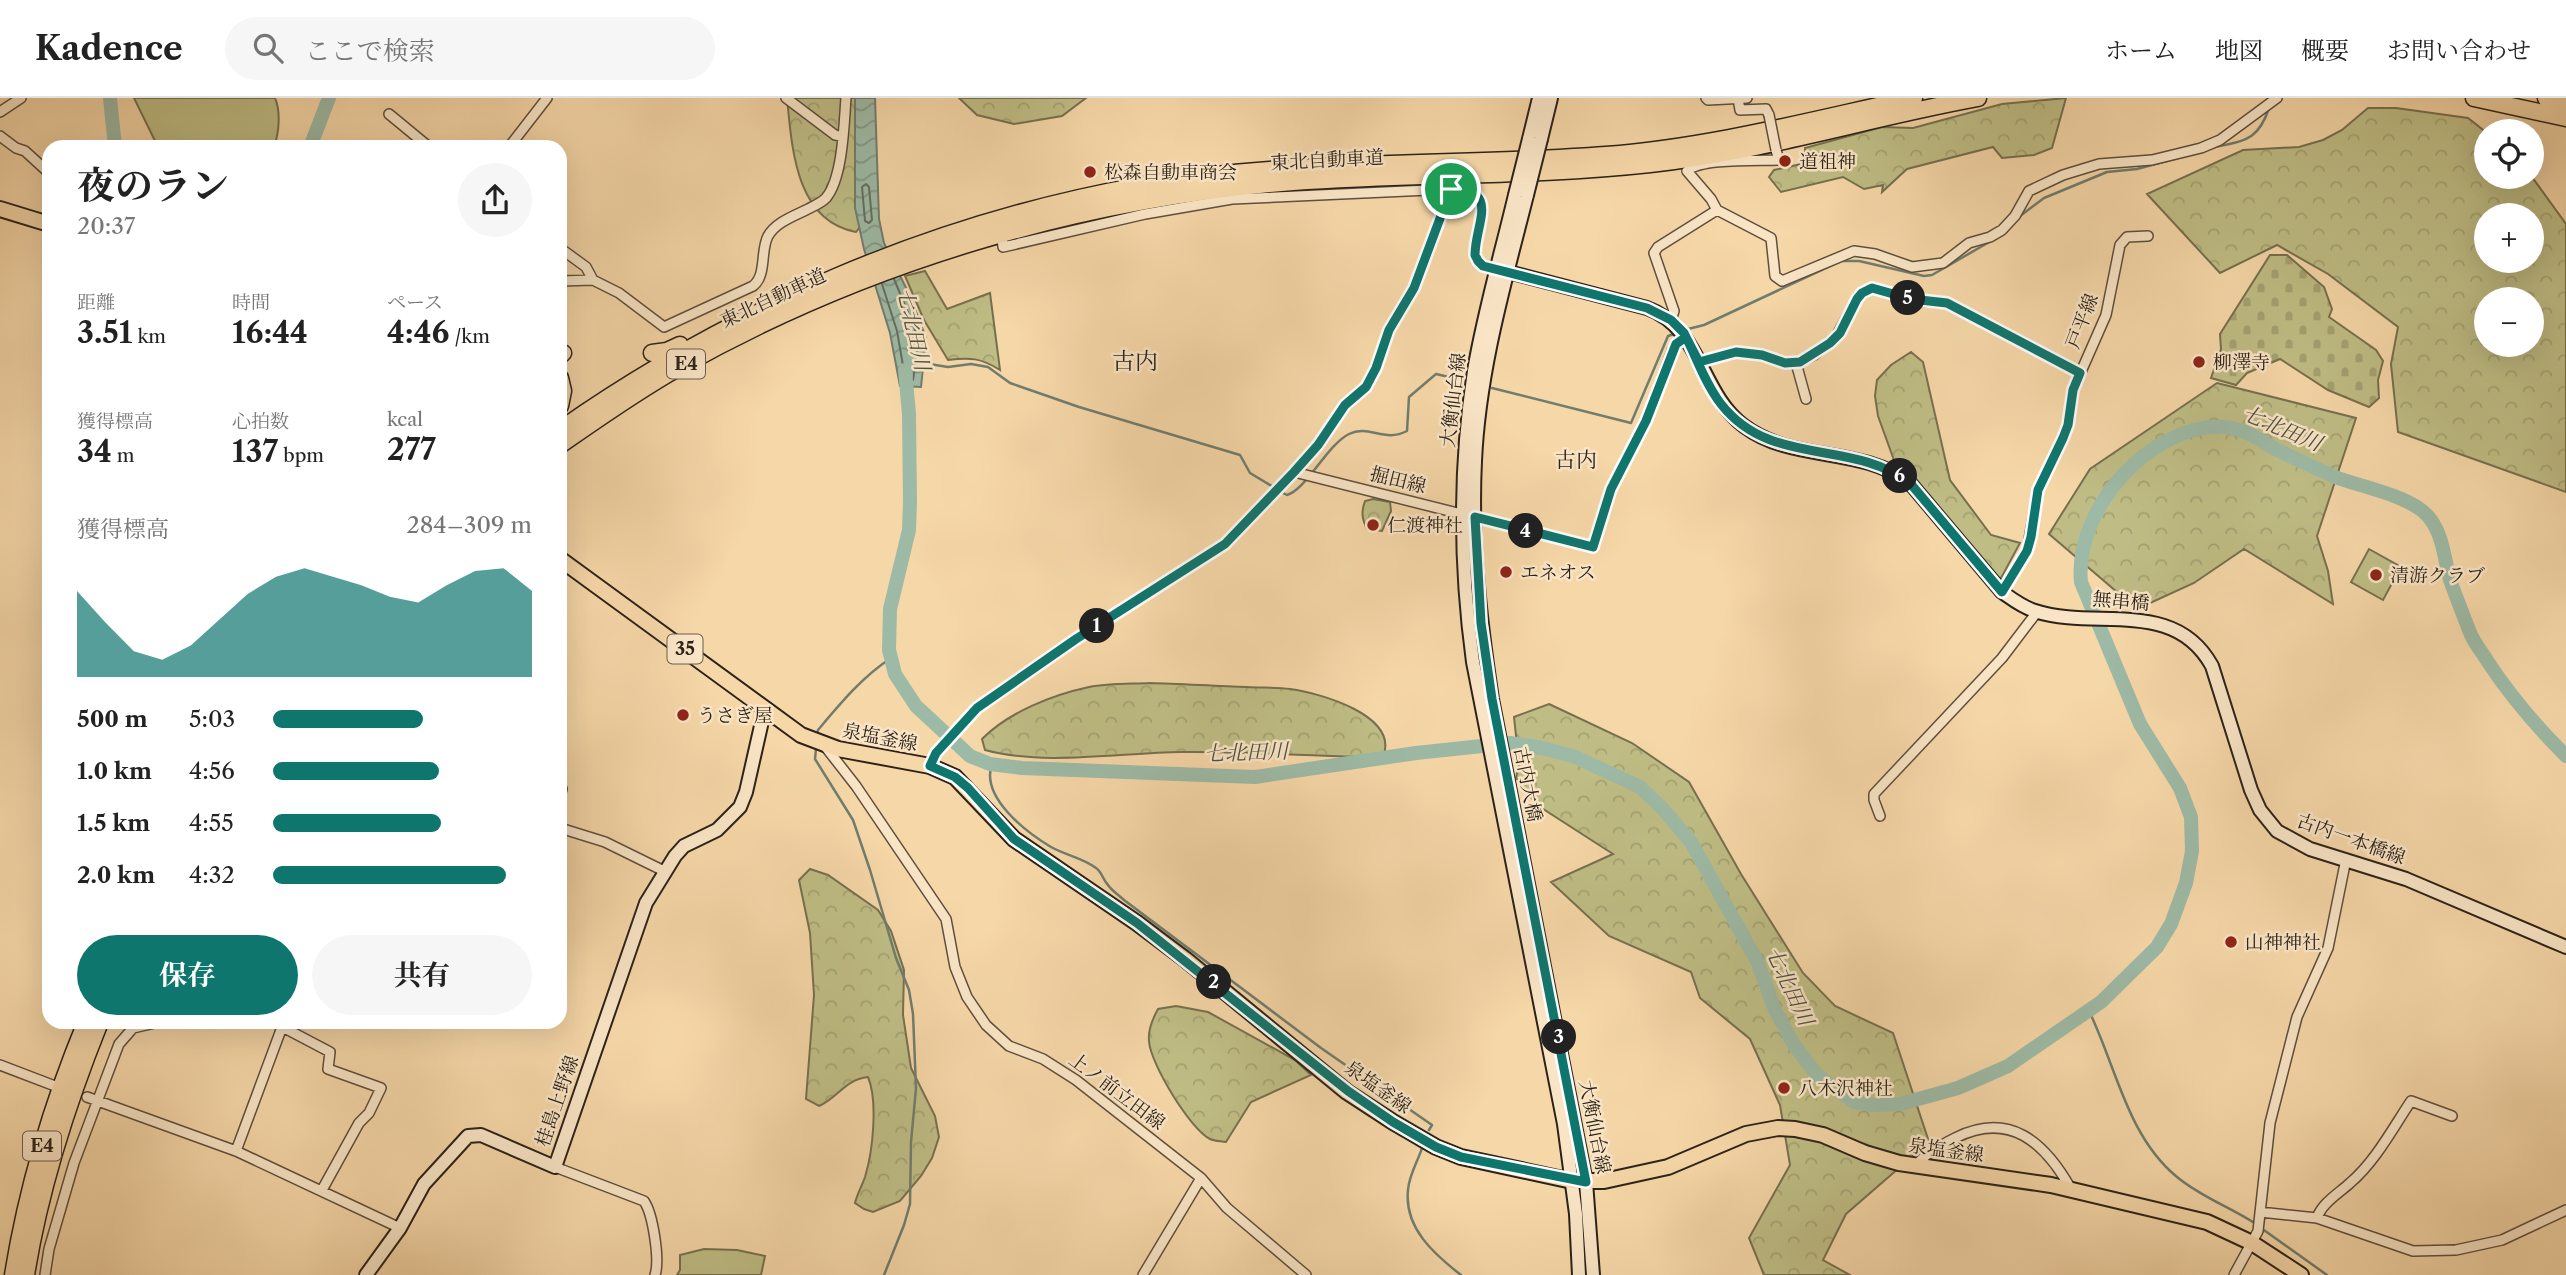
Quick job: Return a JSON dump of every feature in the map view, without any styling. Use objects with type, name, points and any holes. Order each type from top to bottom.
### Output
[{"type":"highway","name":"東北自動車道","points":[[567,425],[669,359],[779,303],[821,291],[1055,204],[1141,186],[1283,167],[1513,160],[1631,152],[1748,135],[1914,98]]},
{"type":"highway","name":"東北自動車道","points":[[934,247],[1180,195],[1292,182],[1563,172],[1654,164],[1803,137],[1978,98]]},
{"type":"highway","points":[[2474,98],[2566,118]]},
{"type":"highway","points":[[2546,98],[2566,102]]},
{"type":"highway","name":"東北自動車道","points":[[567,441],[674,370],[821,291]]},
{"type":"highway","points":[[652,353],[667,351],[779,303]]},
{"type":"highway","name":"E4","points":[[13,1275],[36,1165],[64,1077],[83,1029]]},
{"type":"highway","name":"E4","points":[[26,1275],[37,1215],[62,1125],[97,1029]]},
{"type":"highway","points":[[62,1125],[76,1103],[107,1029]]},
{"type":"main road","points":[[0,209],[42,219]]},
{"type":"main road","name":"泉塩釜線","points":[[567,564],[817,743],[933,759],[968,788],[1014,839],[1137,923],[1348,1091],[1436,1147],[1461,1157],[1579,1182],[1625,1177],[1668,1167],[1731,1139],[1778,1128],[1823,1135],[1865,1153],[1914,1166],[2024,1180],[2207,1222],[2254,1240],[2301,1275]]},
{"type":"street","points":[[0,112],[21,98]]},
{"type":"street","points":[[514,140],[547,98]]},
{"type":"street","points":[[786,98],[835,135],[843,137]]},
{"type":"street","points":[[567,281],[593,280],[636,304],[664,327],[753,286],[760,276],[763,250],[769,234],[779,224],[821,202],[827,196],[836,173],[843,137],[846,98]]},
{"type":"street","name":"大衡仙台線","points":[[1488,706],[1466,603],[1469,516],[1482,398],[1503,270],[1535,139],[1539,98]]},
{"type":"street","name":"大衡仙台線","points":[[1535,139],[1552,98]]},
{"type":"street","points":[[1706,98],[1747,98]]},
{"type":"street","points":[[1738,99],[1740,110],[1766,109],[1779,160],[1706,164],[1692,166],[1686,171],[1711,199],[1717,210],[1771,238],[1775,276],[1782,281],[1854,251],[1875,254],[1912,267],[1943,262],[1969,243],[1990,237],[2002,230],[2015,216],[2029,191],[2063,175],[2099,164],[2152,160],[2201,148],[2220,139],[2277,98]]},
{"type":"street","points":[[388,114],[420,140]]},
{"type":"street","points":[[0,136],[25,151],[42,167]]},
{"type":"street","points":[[933,759],[977,708],[1076,639],[1225,544],[1281,485],[1298,473],[1345,405],[1366,387],[1376,368],[1389,330],[1414,288],[1451,189]]},
{"type":"street","points":[[1002,239],[1003,247],[1145,214],[1232,199],[1471,190],[1479,196],[1483,208],[1475,255],[1483,266],[1647,308],[1680,329]]},
{"type":"street","points":[[1717,210],[1658,247],[1654,253],[1680,329],[1721,404],[1754,433],[1777,444],[1879,465],[1910,483],[2002,592],[2017,603],[2037,612],[2036,617],[2002,658],[1874,794],[1880,816]]},
{"type":"street","name":"戸平線","points":[[2002,592],[2027,551],[2038,490],[2063,438],[2068,425],[2073,390],[2106,316],[2123,240],[2127,237],[2148,236]]},
{"type":"street","points":[[567,253],[586,267],[593,280]]},
{"type":"street","points":[[1699,362],[1736,352],[1796,363],[1814,355],[1830,343],[1840,333],[1857,299],[1872,288],[1911,299],[1947,303],[2080,373]]},
{"type":"street","name":"掘田線","points":[[1298,473],[1593,547],[1611,489],[1646,421],[1680,329]]},
{"type":"street","points":[[1796,363],[1806,399]]},
{"type":"street","name":"無串橋","points":[[2037,612],[2158,624]]},
{"type":"street","name":"古内一本橋線","points":[[2158,624],[2189,637],[2205,653],[2220,690],[2251,790],[2268,822],[2292,841],[2406,879],[2566,947]]},
{"type":"street","name":"古内大橋","points":[[1488,706],[1518,862]]},
{"type":"street","name":"桂島上野線","points":[[366,1275],[400,1228],[424,1184],[468,1136],[481,1135],[555,1167],[638,922],[664,871],[684,846],[717,830],[740,807],[746,792],[765,708]]},
{"type":"street","name":"上ノ前立田線","points":[[817,743],[856,786],[946,919],[955,967],[967,997],[986,1025],[1009,1046],[1043,1059],[1076,1080],[1201,1178],[1227,1208],[1306,1275]]},
{"type":"street","points":[[567,830],[605,842],[664,871]]},
{"type":"street","points":[[2234,1275],[2254,1240],[2260,1214],[2270,1123],[2298,1017],[2328,948],[2346,859]]},
{"type":"street","name":"大衡仙台線","points":[[1518,862],[1548,1034],[1579,1182],[1593,1275]]},
{"type":"street","points":[[45,1275],[49,1249],[92,1098],[123,1037],[132,1029]]},
{"type":"street","points":[[236,1151],[275,1029]]},
{"type":"street","points":[[286,1029],[330,1052],[328,1069],[381,1088],[369,1113],[359,1123],[322,1190]]},
{"type":"street","points":[[0,1065],[55,1086]]},
{"type":"street","points":[[92,1098],[236,1151],[400,1228]]},
{"type":"street","points":[[2317,1218],[2319,1211],[2353,1181],[2411,1101],[2452,1116]]},
{"type":"street","points":[[1914,1166],[1947,1142],[1972,1129],[2014,1129],[2044,1152],[2071,1189]]},
{"type":"street","points":[[555,1167],[644,1201],[648,1206],[652,1228],[657,1263],[655,1275]]},
{"type":"street","points":[[1143,1275],[1201,1178]]},
{"type":"street","name":"大衡仙台線","points":[[1579,1182],[1579,1275]]},
{"type":"street","points":[[2260,1214],[2317,1218],[2413,1251],[2456,1251],[2502,1240],[2566,1209]]},
{"type":"green space","points":[[134,98],[275,98],[279,122],[276,140],[155,140]]},
{"type":"green space","points":[[787,98],[867,98],[864,222],[856,232],[836,225],[820,213],[809,198],[795,159]]},
{"type":"green space","points":[[959,98],[1086,98],[1062,116],[1014,124],[977,115]]},
{"type":"green space","points":[[2066,98],[2052,148],[2034,155],[2002,158],[1993,147],[1907,169],[1882,192],[1883,185],[1864,189],[1843,177],[1781,192],[1769,177],[1774,170],[1806,163],[1805,148],[1882,127],[1913,128],[2002,104]]},
{"type":"green space","points":[[2368,108],[2396,108],[2468,118],[2474,123],[2474,189],[2541,189],[2566,224],[2566,492],[2398,432],[2391,364],[2398,327],[2328,274],[2277,245],[2220,273],[2147,194],[2243,150],[2299,147],[2323,140],[2342,130]]},
{"type":"green space","points":[[2270,255],[2287,255],[2324,287],[2332,309],[2329,317],[2376,350],[2383,361],[2378,380],[2379,398],[2369,407],[2328,390],[2280,359],[2247,373],[2236,385],[2211,378],[2221,349],[2220,334]]},
{"type":"green space","points":[[925,271],[947,309],[990,293],[1000,370],[975,359],[948,360],[924,320],[905,276]]},
{"type":"green space","points":[[1911,352],[1923,362],[1950,480],[1991,535],[2020,543],[2000,580],[1895,463],[1878,416],[1875,396],[1877,380],[1891,365]]},
{"type":"green space","points":[[2217,383],[2356,418],[2317,536],[2328,571],[2333,604],[2244,549],[2194,583],[2137,609],[2049,534],[2090,469]]},
{"type":"green space","points":[[1373,499],[1390,502],[1391,511],[1382,531],[1367,529],[1364,522],[1365,501]]},
{"type":"green space","name":"清游クラブ","points":[[2369,549],[2401,567],[2383,600],[2351,582]]},
{"type":"green space","points":[[1150,683],[1279,688],[1319,695],[1369,718],[1380,729],[1385,742],[1383,757],[1206,752],[1056,758],[1008,755],[985,750],[982,739],[993,729],[1046,700],[1097,686]]},
{"type":"green space","points":[[1549,704],[1632,743],[1689,782],[1741,874],[1803,973],[1835,1006],[1893,1033],[1929,1142],[1846,1214],[1823,1260],[1850,1275],[1764,1275],[1749,1238],[1790,1165],[1780,1105],[1750,1039],[1700,998],[1691,972],[1609,936],[1551,882],[1613,854],[1537,805],[1516,778],[1519,764],[1514,717]]},
{"type":"green space","points":[[810,869],[828,875],[878,910],[891,931],[904,970],[903,1015],[911,1068],[935,1116],[939,1137],[932,1158],[900,1201],[873,1212],[855,1203],[865,1177],[872,1140],[874,1112],[868,1077],[847,1085],[819,1106],[806,1099],[814,995],[810,933],[799,880]]},
{"type":"green space","points":[[1176,1006],[1208,1012],[1295,1060],[1311,1075],[1251,1102],[1226,1142],[1210,1139],[1192,1123],[1182,1109],[1163,1079],[1151,1051],[1149,1033],[1158,1009]]},
{"type":"green space","points":[[704,1249],[737,1250],[765,1256],[761,1275],[677,1275],[680,1270],[680,1255]]},
{"type":"water","points":[[855,98],[875,98],[879,219],[884,243],[910,296],[926,338],[921,387],[900,386],[890,333],[864,249],[855,208]]},
{"type":"waterway","name":"七北田川","points":[[110,98],[114,140]]},
{"type":"waterway","name":"七北田川","points":[[313,140],[329,98]]},
{"type":"waterway","points":[[2208,149],[2247,139],[2259,128],[2269,108]]},
{"type":"waterway","points":[[2020,216],[2044,198],[2107,172],[2137,169],[2185,156]]},
{"type":"waterway","points":[[1684,330],[1704,325],[1841,261],[1859,261],[1924,276],[1932,275],[1991,241]]},
{"type":"waterway","points":[[1492,388],[1631,423],[1668,336],[1674,334]]},
{"type":"waterway","points":[[923,363],[948,367],[971,364],[988,367],[1010,383],[1079,407],[1240,455],[1250,473],[1275,488]]},
{"type":"waterway","name":"七北田川","points":[[905,370],[909,414],[909,530],[890,609],[889,650],[895,674],[916,706],[970,756],[990,764],[1022,768],[1255,777],[1416,753],[1510,743],[1573,756],[1640,787],[1691,842],[1758,963],[1774,1008],[1794,1045],[1817,1075],[1854,1102],[1873,1105],[1900,1104],[1958,1088],[2008,1066],[2101,1002],[2157,947],[2171,924],[2186,883],[2192,851],[2191,817],[2180,788],[2140,724],[2081,582],[2082,555],[2090,527],[2104,500],[2122,476],[2144,455],[2169,439],[2196,430],[2224,427],[2238,430],[2335,477],[2400,498],[2423,512],[2431,520],[2438,534],[2450,580],[2475,643],[2515,699],[2566,756]]},
{"type":"waterway","points":[[1281,492],[1287,495],[1302,485],[1333,447],[1349,434],[1363,431],[1391,435],[1407,431],[1409,397],[1436,374],[1462,380]]},
{"type":"waterway","points":[[817,734],[852,691],[891,658]]},
{"type":"waterway","points":[[816,748],[815,759],[853,820],[896,958],[909,990],[913,1014],[916,1088],[911,1142],[910,1204],[884,1275]]},
{"type":"waterway","points":[[992,764],[990,776],[993,789],[999,801],[1018,823],[1051,847],[1096,868],[1124,900],[1321,1048],[1432,1125],[1429,1130]]},
{"type":"waterway","points":[[2089,1011],[2134,1121],[2160,1160],[2186,1184],[2256,1224]]},
{"type":"waterway","points":[[1422,1148],[1409,1184],[1408,1204],[1411,1216],[1431,1249],[1461,1275]]},
{"type":"waterway","points":[[2261,1228],[2327,1275]]},
{"type":"place","name":"道祖神","points":[[1785,161]]},
{"type":"place","name":"松森自動車商会","points":[[1090,172]]},
{"type":"place","name":"柳澤寺","points":[[2199,362]]},
{"type":"place","name":"仁渡神社","points":[[1373,525]]},
{"type":"place","name":"エネオス","points":[[1506,572]]},
{"type":"place","name":"清游クラブ","points":[[2376,575]]},
{"type":"place","name":"うさぎ屋","points":[[683,715]]},
{"type":"place","name":"山神神社","points":[[2231,942]]},
{"type":"place","name":"八木沢神社","points":[[1784,1088]]},
{"type":"district","name":"古内","points":[[1135,361]]},
{"type":"district","name":"古内","points":[[1576,459]]},
{"type":"route","points":[[1451,189],[1414,288],[1389,330],[1376,368],[1366,387],[1345,405],[1318,445],[1294,472],[1225,544],[1076,639],[977,708],[936,753],[930,766],[955,777],[968,788],[1014,839],[1137,923],[1348,1091],[1393,1122],[1436,1147],[1461,1157],[1586,1182],[1492,699],[1477,581],[1475,517],[1593,547],[1611,489],[1646,421],[1672,351],[1681,339],[1686,337],[1699,362],[1736,352],[1762,355],[1785,363],[1800,362],[1814,355],[1840,333],[1857,299],[1872,288],[1919,301],[1947,303],[2080,373],[2073,390],[2068,425],[2038,490],[2027,551],[2002,592],[1910,483],[1901,476],[1862,460],[1777,444],[1741,424],[1714,393],[1699,362],[1684,333],[1665,316],[1633,304],[1483,266],[1475,255],[1483,208],[1479,196],[1471,190],[1451,189]]}]
